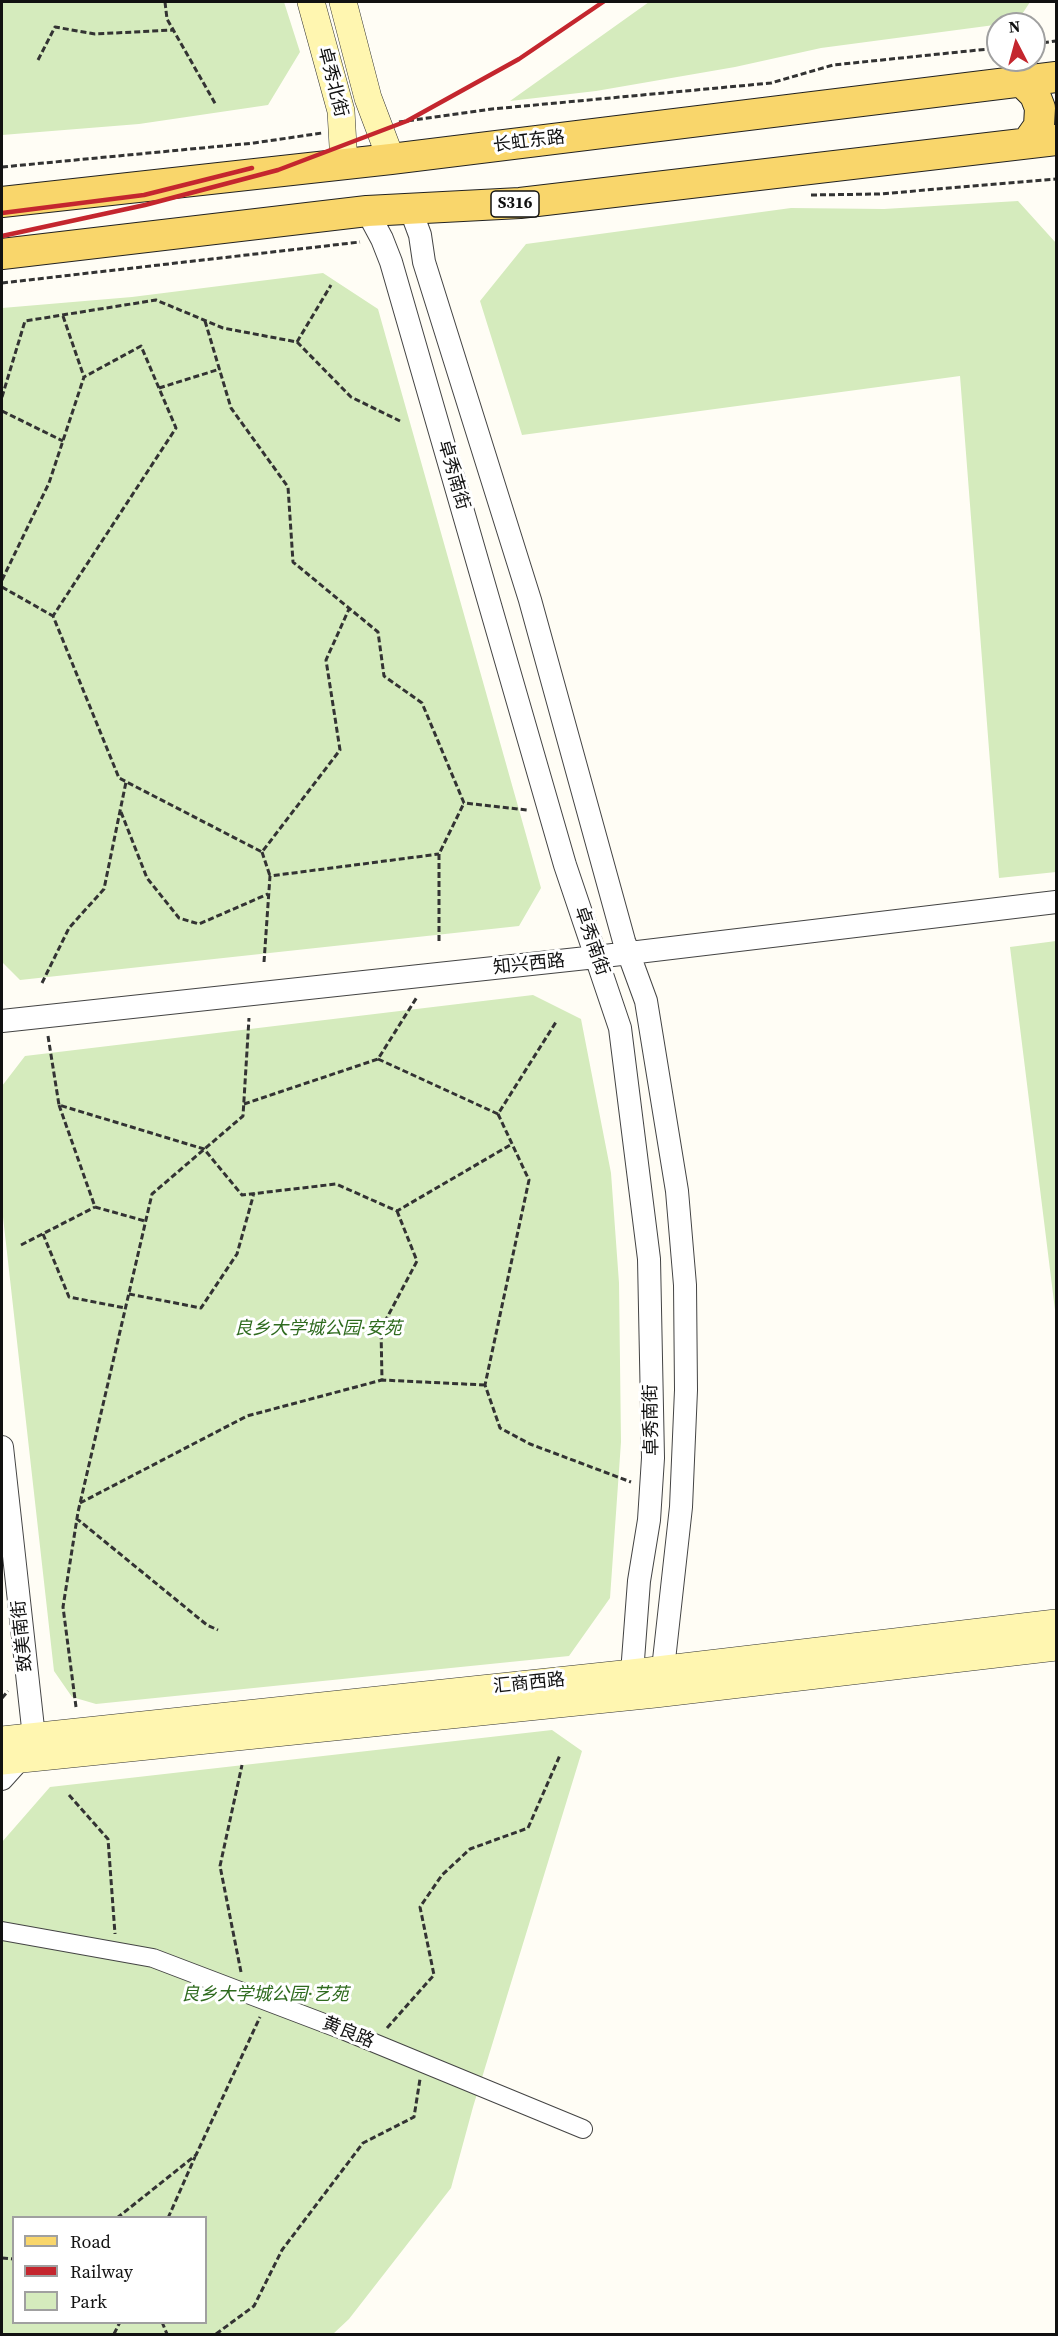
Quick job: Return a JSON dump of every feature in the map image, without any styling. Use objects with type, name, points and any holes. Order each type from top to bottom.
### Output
[{"type":"main road","name":"卓秀北街","points":[[311,2],[341,111],[344,164]]},
{"type":"main road","points":[[342,2],[368,98],[391,159]]},
{"type":"main road","name":"长虹东路","points":[[2,202],[391,159],[1056,77]]},
{"type":"main road","points":[[1021,81],[1035,95],[1040,108],[1039,126],[1027,143]]},
{"type":"main road","name":"S316","points":[[2,254],[368,211],[514,204],[1056,140]]},
{"type":"main road","name":"汇商西路","points":[[11,1760],[629,1685],[1056,1623]]},
{"type":"main road","name":"汇商西路","points":[[659,1681],[1056,1647]]},
{"type":"main road","name":"汇商西路","points":[[2,1740],[629,1685]]},
{"type":"street","name":"卓秀南街","points":[[410,208],[420,235],[424,262],[530,600],[624,941],[646,1000],[677,1191],[685,1285],[686,1390],[681,1507],[659,1681]]},
{"type":"street","name":"卓秀南街","points":[[368,211],[391,262],[565,865],[620,1028],[649,1259],[653,1458],[649,1520],[639,1581],[629,1685]]},
{"type":"street","name":"知兴西路","points":[[2,1021],[596,957],[1056,902]]},
{"type":"street","name":"致美南街","points":[[2,1447],[34,1737]]},
{"type":"street","points":[[2,1779],[11,1760],[34,1737]]},
{"type":"street","name":"黄良路","points":[[2,1931],[153,1958],[267,2001],[583,2128]]},
{"type":"path","points":[[165,2],[167,19],[216,105]]},
{"type":"path","points":[[38,60],[55,27],[95,34],[173,30]]},
{"type":"path","name":"长虹东路","points":[[378,126],[492,109],[771,83],[833,65],[986,49]]},
{"type":"path","points":[[2,167],[254,143],[343,130]]},
{"type":"path","points":[[297,342],[331,285]]},
{"type":"path","points":[[2,398],[25,321],[156,300],[222,328],[297,342],[351,397],[400,421]]},
{"type":"path","points":[[2,580],[3,572],[49,483],[84,377],[63,316]]},
{"type":"path","points":[[205,321],[231,408],[288,487],[293,562],[378,632],[384,676],[422,703],[464,804],[439,854],[439,941]]},
{"type":"path","points":[[53,616],[176,428],[141,346],[84,377]]},
{"type":"path","points":[[159,388],[220,369]]},
{"type":"path","points":[[2,411],[63,441]]},
{"type":"path","points":[[2,587],[53,616],[119,778],[262,852],[270,876],[264,962]]},
{"type":"path","points":[[262,852],[340,750],[326,660],[349,609]]},
{"type":"path","points":[[42,983],[69,928],[104,889],[126,782]]},
{"type":"path","points":[[464,804],[527,810]]},
{"type":"path","points":[[120,810],[147,878],[179,918],[199,924],[269,894]]},
{"type":"path","points":[[270,876],[439,854]]},
{"type":"path","points":[[244,1104],[378,1059],[420,993]]},
{"type":"path","points":[[76,1707],[63,1607],[76,1518],[152,1194],[243,1116],[249,1018]]},
{"type":"path","points":[[498,1114],[556,1022]]},
{"type":"path","points":[[48,1035],[59,1105],[95,1207]]},
{"type":"path","points":[[378,1059],[498,1114],[529,1180],[485,1385],[500,1428],[530,1444],[631,1482]]},
{"type":"path","points":[[59,1105],[204,1149],[242,1195],[336,1184],[397,1210],[417,1261],[381,1329],[382,1380]]},
{"type":"path","points":[[397,1210],[512,1143]]},
{"type":"path","points":[[129,1294],[201,1308],[237,1254],[254,1193]]},
{"type":"path","points":[[21,1245],[95,1207],[146,1222]]},
{"type":"path","points":[[43,1234],[69,1297],[126,1308]]},
{"type":"path","points":[[80,1503],[247,1416],[382,1380],[485,1385]]},
{"type":"path","points":[[76,1518],[207,1625],[218,1630]]},
{"type":"path","points":[[373,2043],[434,1975],[420,1907],[442,1875],[470,1849],[528,1828],[560,1755]]},
{"type":"path","points":[[242,1765],[220,1866],[245,1993]]},
{"type":"path","points":[[69,1795],[108,1839],[117,1952]]},
{"type":"path","points":[[168,2216],[267,2001]]},
{"type":"path","points":[[216,2334],[254,2306],[282,2250],[363,2143],[414,2117],[423,2063]]},
{"type":"path","points":[[118,2216],[196,2155]]},
{"type":"green space","points":[[2,2],[284,2],[300,52],[268,105],[139,124],[2,135]]},
{"type":"green space","points":[[649,2],[1030,2],[1024,12],[986,12],[986,26],[821,48],[735,67],[596,91],[510,101]]},
{"type":"green space","points":[[1018,201],[1056,243],[1056,872],[999,878],[960,376],[522,435],[480,301],[526,244],[791,208],[884,209]]},
{"type":"green space","points":[[323,273],[378,309],[541,888],[519,926],[20,980],[2,962],[2,308],[132,297]]},
{"type":"green space","points":[[1056,941],[1056,1318],[1010,947]]},
{"type":"green space","name":"良乡大学城公园·安苑","points":[[533,995],[581,1019],[611,1173],[619,1283],[621,1442],[610,1598],[569,1656],[96,1704],[72,1697],[54,1671],[2,1208],[2,1086],[25,1056]]},
{"type":"green space","name":"良乡大学城公园·艺苑","points":[[552,1730],[582,1751],[473,2107],[451,2188],[349,2319],[333,2334],[2,2334],[2,1842],[50,1787]]},
{"type":"railway","points":[[2,236],[145,205],[278,170],[407,121],[519,59],[603,2]]},
{"type":"railway","points":[[2,213],[144,195],[252,168]]}]
